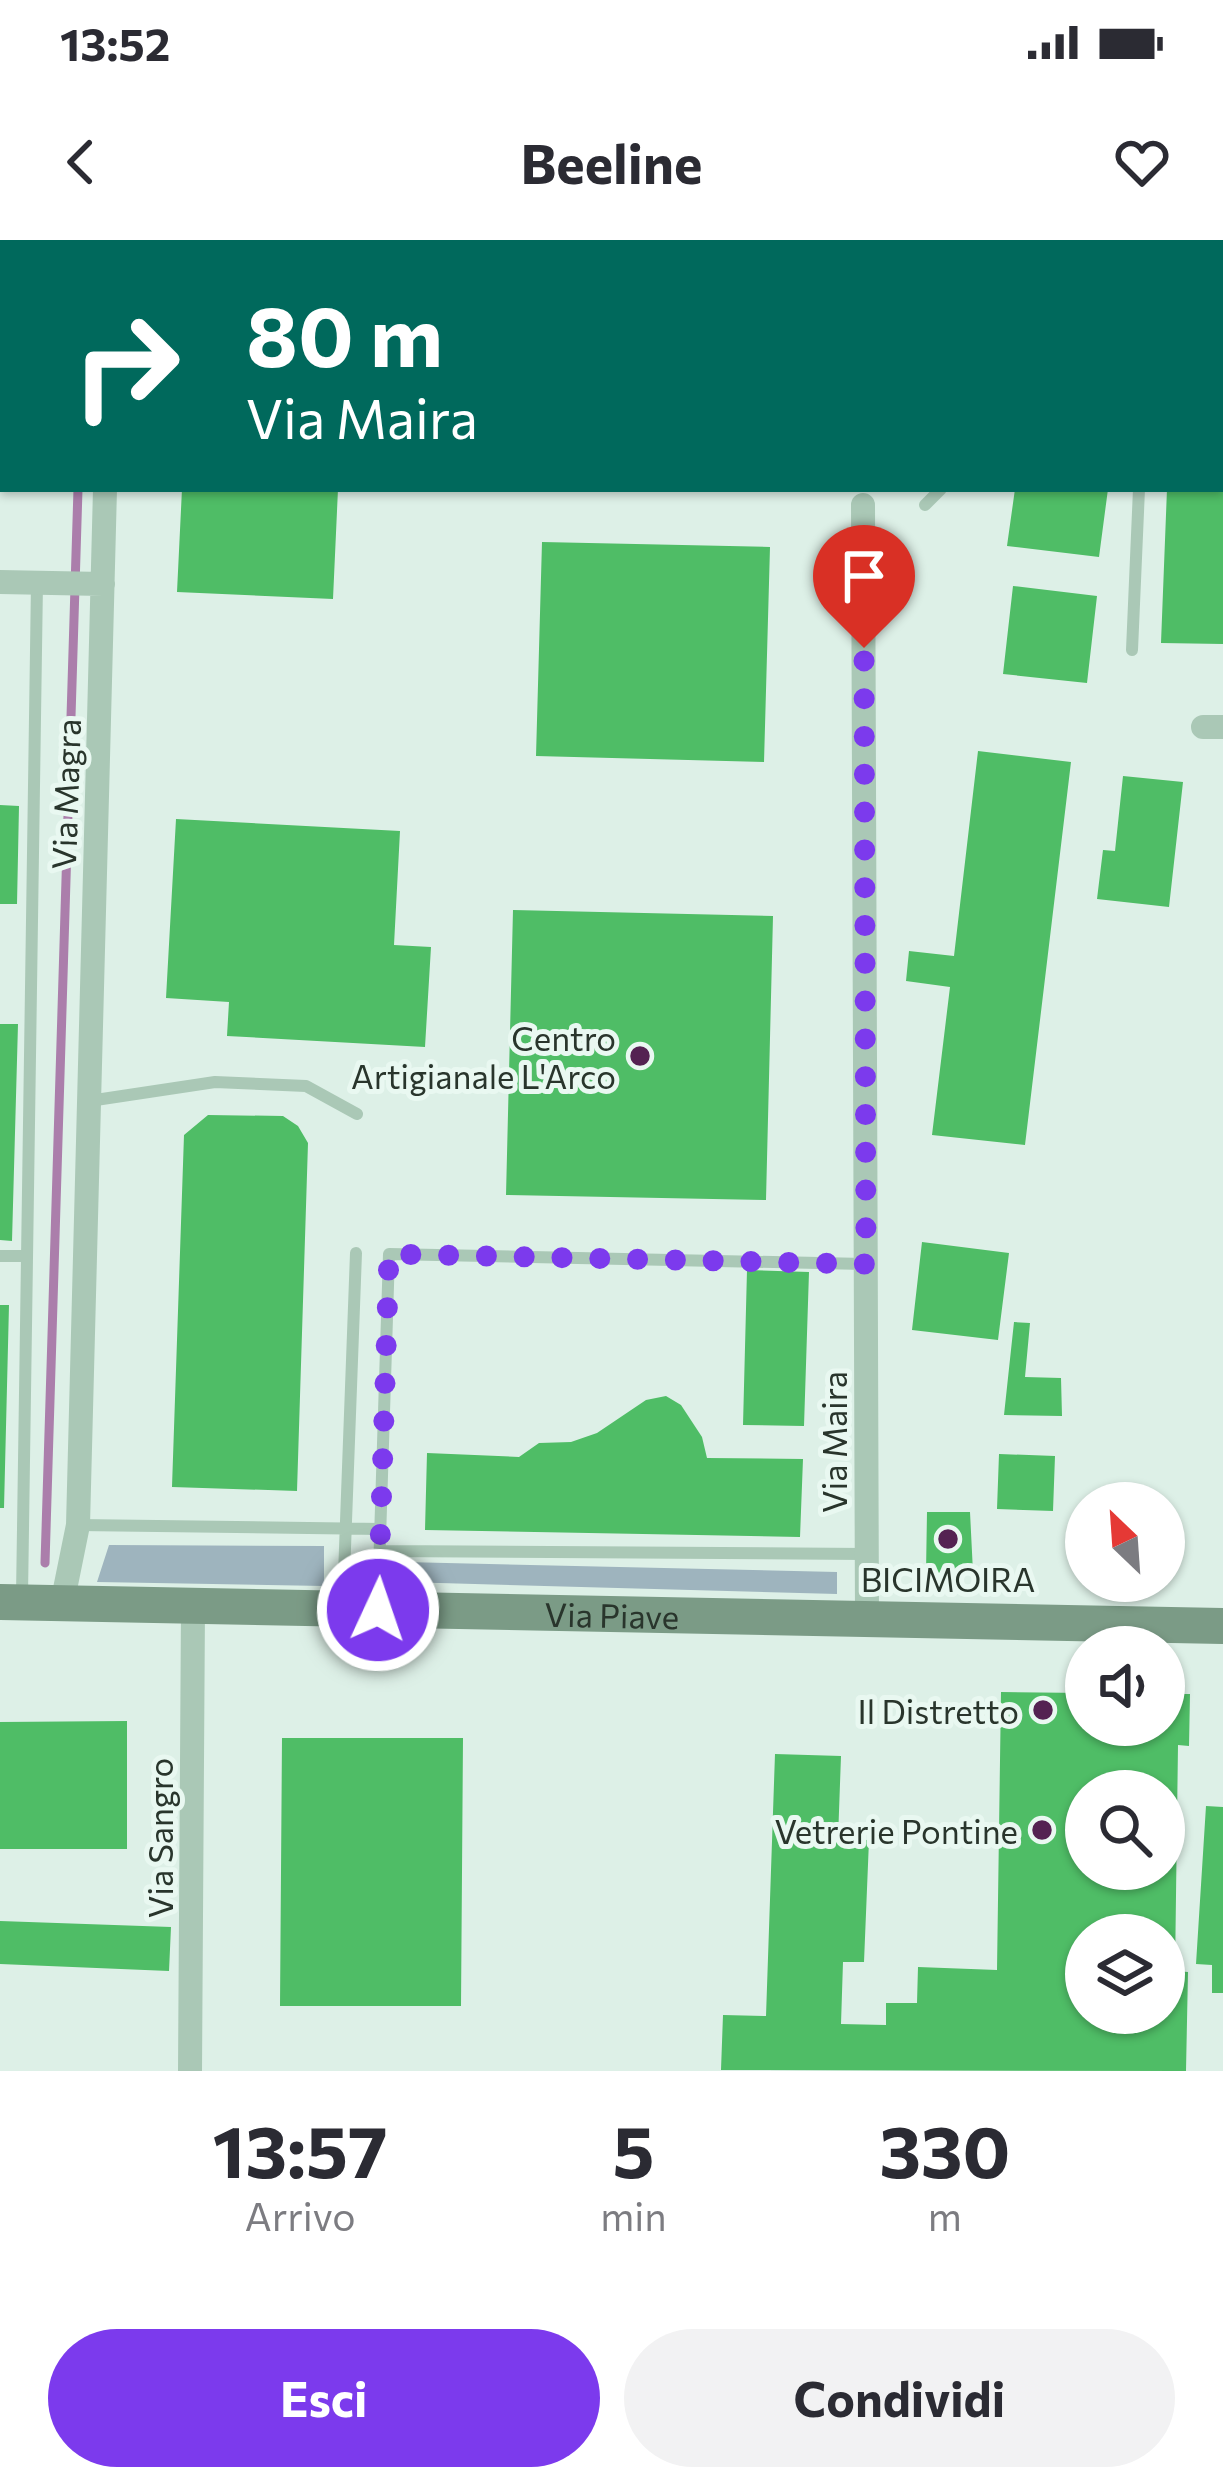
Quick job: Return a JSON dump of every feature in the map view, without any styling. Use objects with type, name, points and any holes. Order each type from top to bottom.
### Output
[{"type":"main road","name":"Via Piave","points":[[11,1602],[1223,1626]]},
{"type":"street","name":"Via Magra","points":[[62,1604],[78,1525],[105,492]]},
{"type":"street","name":"Via Maira","points":[[863,506],[867,1619]]},
{"type":"street","points":[[0,582],[103,584]]},
{"type":"street","name":"Via Sangro","points":[[190,2071],[193,1606]]},
{"type":"lane","points":[[925,505],[938,492]]},
{"type":"lane","points":[[1132,650],[1139,492]]},
{"type":"lane","points":[[11,1602],[27,1256],[37,583]]},
{"type":"lane","points":[[89,1101],[214,1082],[260,1084],[306,1087],[357,1114]]},
{"type":"lane","points":[[356,1253],[346,1529],[360,1610]]},
{"type":"lane","points":[[360,1610],[381,1551],[389,1254],[866,1264]]},
{"type":"lane","points":[[0,1256],[27,1256]]},
{"type":"lane","points":[[78,1525],[381,1529]]},
{"type":"lane","points":[[381,1551],[866,1554]]},
{"type":"shaded area","points":[[109,1545],[324,1546],[324,1586],[97,1582]]},
{"type":"shaded area","points":[[404,1562],[837,1572],[837,1594],[404,1582]]},
{"type":"building","points":[[182,492],[338,492],[333,599],[177,592]]},
{"type":"building","points":[[1015,492],[1108,492],[1099,557],[1007,546]]},
{"type":"building","points":[[1167,492],[1223,492],[1223,644],[1161,643]]},
{"type":"building","points":[[542,542],[770,547],[764,762],[536,756]]},
{"type":"building","points":[[1013,586],[1097,596],[1087,683],[1003,674]]},
{"type":"building","points":[[978,751],[1071,762],[1025,1145],[932,1135],[950,987],[906,981],[909,951],[954,956]]},
{"type":"building","points":[[1123,776],[1183,782],[1169,907],[1097,899],[1103,850],[1115,851]]},
{"type":"building","points":[[0,805],[19,806],[17,904],[0,904]]},
{"type":"building","points":[[176,819],[400,831],[394,945],[431,947],[425,1047],[227,1036],[229,1002],[166,998]]},
{"type":"building","name":"Centro Artigianale L'Arco","points":[[513,910],[773,916],[766,1200],[506,1195]]},
{"type":"building","points":[[0,1024],[18,1024],[12,1241],[0,1240]]},
{"type":"building","points":[[208,1115],[283,1116],[298,1126],[308,1143],[297,1491],[172,1487],[184,1135]]},
{"type":"building","points":[[922,1242],[1009,1253],[998,1340],[912,1330]]},
{"type":"building","points":[[747,1270],[809,1272],[804,1426],[743,1425]]},
{"type":"building","points":[[0,1305],[9,1305],[4,1508],[0,1508]]},
{"type":"building","points":[[1014,1322],[1030,1323],[1025,1377],[1061,1378],[1062,1416],[1004,1415]]},
{"type":"building","points":[[666,1396],[681,1405],[702,1437],[707,1458],[803,1459],[800,1537],[425,1530],[427,1453],[519,1457],[539,1443],[571,1442],[597,1433],[646,1400]]},
{"type":"building","points":[[999,1454],[1055,1456],[1053,1511],[997,1509]]},
{"type":"building","points":[[927,1512],[970,1512],[973,1572],[926,1573]]},
{"type":"building","points":[[1001,1692],[1065,1693],[1065,1746],[1178,1746],[1178,1770],[1065,1770],[1065,1890],[1176,1890],[1176,1914],[1065,1914],[1065,2034],[1185,2034],[1188,1972],[1186,2071],[721,2070],[723,2015],[766,2016],[775,1754],[841,1756],[838,1839],[869,1840],[864,1962],[843,1962],[841,2024],[886,2025],[886,2003],[917,2003],[918,1967],[997,1970]]},
{"type":"building","points":[[1185,1694],[1190,1694],[1189,1746],[1185,1746]]},
{"type":"building","points":[[127,1721],[127,1849],[0,1849],[0,1722]]},
{"type":"building","points":[[282,1738],[463,1738],[461,2006],[280,2006]]},
{"type":"building","points":[[1206,1806],[1223,1807],[1223,1993],[1212,1993],[1212,1965],[1196,1964]]},
{"type":"building","points":[[0,1921],[171,1927],[169,1971],[0,1964]]},
{"type":"waterway","points":[[45,1563],[78,492]]},
{"type":"place","name":"Centro Artigianale L'Arco","points":[[640,1056]]},
{"type":"place","name":"BICIMOIRA","points":[[948,1539]]},
{"type":"place","name":"Il Distretto","points":[[1043,1710]]},
{"type":"place","name":"Vetrerie Pontine","points":[[1042,1830]]},
{"type":"route","points":[[378,1610],[389,1254],[866,1264],[864,648]]}]
